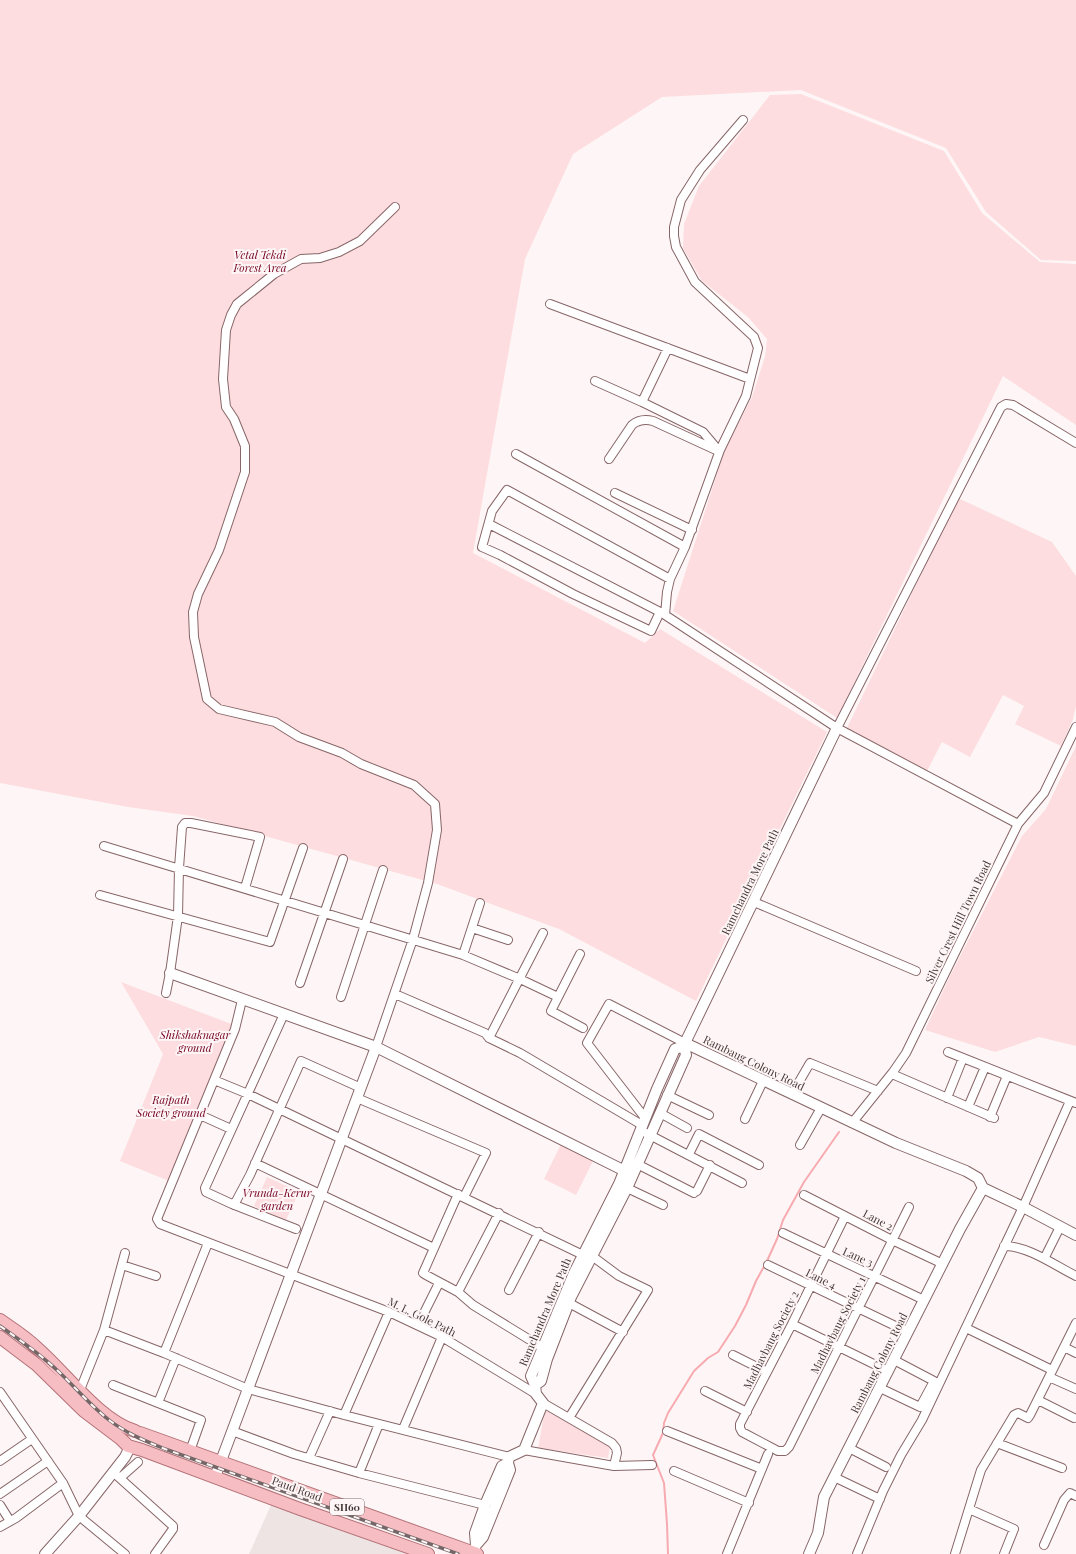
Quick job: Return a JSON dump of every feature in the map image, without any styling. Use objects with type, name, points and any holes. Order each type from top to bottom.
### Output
[{"type":"main road","name":"Paud Road","points":[[0,1320],[36,1346],[107,1415],[126,1427],[190,1452],[474,1551]]},
{"type":"main road","name":"Paud Road","points":[[0,1337],[37,1365],[84,1411],[130,1447],[428,1554]]},
{"type":"main road","points":[[130,1447],[125,1438],[127,1433],[137,1432]]},
{"type":"street","points":[[670,579],[507,490],[492,511],[482,547],[573,594],[651,631],[662,613],[670,579],[692,530],[719,451],[746,396],[758,348],[754,337],[695,282],[676,247],[674,236],[674,227],[681,200],[700,170],[743,120]]},
{"type":"street","points":[[215,1477],[376,1047],[413,939],[428,884],[437,830],[434,804],[414,785],[361,764],[342,753],[299,737],[275,722],[219,709],[207,699],[194,636],[193,612],[198,594],[219,550],[245,472],[245,446],[234,419],[226,407],[223,380],[226,330],[237,304],[274,274],[301,259],[320,258],[339,252],[360,241],[395,207]]},
{"type":"street","points":[[550,304],[750,379]]},
{"type":"street","points":[[642,402],[668,348]]},
{"type":"street","points":[[595,381],[703,432],[719,451]]},
{"type":"street","points":[[837,728],[1001,407],[1006,404],[1014,405],[1076,443]]},
{"type":"street","points":[[609,459],[632,425],[636,422],[644,420],[653,421],[719,451]]},
{"type":"street","points":[[516,454],[685,547]]},
{"type":"street","points":[[615,492],[692,530]]},
{"type":"street","points":[[489,524],[662,613],[837,728],[1018,824]]},
{"type":"street","name":"Silver Crest Hill Town Road","points":[[852,1123],[892,1074],[906,1053],[1018,824],[1044,793],[1076,727]]},
{"type":"street","name":"Ramchandra More Path","points":[[536,1389],[541,1381],[547,1359],[587,1255],[619,1184],[637,1164],[686,1054],[684,1045],[837,728]]},
{"type":"street","points":[[166,993],[178,916],[182,827],[185,823],[260,837],[244,888]]},
{"type":"street","points":[[104,846],[463,955],[558,997]]},
{"type":"street","points":[[100,895],[270,942],[303,848]]},
{"type":"street","points":[[300,983],[343,859]]},
{"type":"street","points":[[341,997],[383,870]]},
{"type":"street","points":[[754,902],[916,971]]},
{"type":"street","points":[[463,955],[480,903]]},
{"type":"street","points":[[472,928],[508,940]]},
{"type":"street","points":[[490,1038],[543,933]]},
{"type":"street","points":[[580,954],[551,1011],[583,1028]]},
{"type":"street","points":[[170,973],[376,1047],[628,1173]]},
{"type":"street","points":[[394,994],[485,1033],[490,1038],[520,1053],[643,1124]]},
{"type":"street","points":[[231,1129],[200,1115],[235,1029],[242,1000]]},
{"type":"street","points":[[684,1045],[608,1004],[587,1043],[650,1135],[742,1183]]},
{"type":"street","points":[[284,1014],[205,1188],[206,1192],[234,1205],[296,1229]]},
{"type":"street","name":"Ramchandra More Path","points":[[536,1389],[531,1376],[564,1294],[627,1188],[628,1173],[643,1124],[675,1049],[684,1045]]},
{"type":"street","name":"Rambaug Colony Road","points":[[684,1045],[896,1143],[966,1171],[978,1178],[983,1188],[1076,1235]]},
{"type":"street","points":[[857,1554],[880,1499],[901,1455],[922,1420],[1073,1102],[948,1052]]},
{"type":"street","points":[[947,1098],[963,1058]]},
{"type":"street","points":[[234,1205],[255,1163],[301,1061],[361,1088]]},
{"type":"street","points":[[792,1094],[810,1063],[878,1091]]},
{"type":"street","points":[[968,1107],[986,1067]]},
{"type":"street","points":[[892,1074],[992,1117],[1007,1076]]},
{"type":"street","points":[[214,1080],[280,1109],[587,1255],[619,1276],[648,1290],[569,1418]]},
{"type":"street","points":[[745,1119],[763,1081]]},
{"type":"street","points":[[667,1095],[709,1115]]},
{"type":"street","points":[[357,1098],[486,1153],[461,1196],[423,1272],[439,1283],[458,1292],[473,1305],[543,1348]]},
{"type":"street","points":[[800,1145],[821,1108]]},
{"type":"street","points":[[660,1113],[687,1128]]},
{"type":"street","name":"M. L. Gole Path","points":[[200,1115],[157,1219],[162,1225],[389,1312],[442,1337],[536,1389]]},
{"type":"street","points":[[688,1154],[699,1134],[759,1165]]},
{"type":"street","points":[[255,1163],[434,1248]]},
{"type":"street","points":[[637,1164],[695,1192],[710,1165]]},
{"type":"street","points":[[627,1188],[663,1205]]},
{"type":"street","name":"Rambaug Colony Road","points":[[809,1554],[818,1533],[824,1497],[924,1300],[983,1188]]},
{"type":"street","name":"Lane 2","points":[[804,1195],[943,1264]]},
{"type":"street","name":"Madhavbaug Society 1","points":[[785,1451],[789,1447],[909,1206]]},
{"type":"street","points":[[458,1292],[499,1213]]},
{"type":"street","name":"Madhavbaug Society 2","points":[[785,1451],[778,1450],[742,1432],[740,1426],[827,1255],[845,1216]]},
{"type":"street","points":[[1046,1255],[1060,1227]]},
{"type":"street","points":[[509,1290],[539,1232]]},
{"type":"street","name":"Lane 3","points":[[783,1233],[924,1300]]},
{"type":"street","points":[[164,1353],[208,1243]]},
{"type":"street","points":[[1004,1246],[1012,1246],[1030,1252],[1076,1276]]},
{"type":"street","points":[[80,1390],[104,1330],[125,1254]]},
{"type":"street","points":[[122,1265],[156,1276]]},
{"type":"street","name":"Lane 4","points":[[768,1265],[908,1332]]},
{"type":"street","points":[[418,1325],[439,1283]]},
{"type":"street","points":[[569,1302],[622,1332]]},
{"type":"street","points":[[344,1415],[389,1312]]},
{"type":"street","points":[[955,1554],[981,1470],[1014,1415],[1018,1413],[1028,1418],[1076,1323]]},
{"type":"street","points":[[792,1324],[888,1371]]},
{"type":"street","points":[[966,1328],[1051,1373],[1076,1389]]},
{"type":"street","points":[[104,1330],[164,1353],[248,1389],[403,1429],[509,1460]]},
{"type":"street","points":[[403,1429],[442,1337]]},
{"type":"street","points":[[1064,1347],[1076,1353]]},
{"type":"street","points":[[733,1355],[767,1372]]},
{"type":"street","points":[[158,1403],[176,1358]]},
{"type":"street","points":[[880,1388],[920,1408],[934,1381],[894,1360]]},
{"type":"street","points":[[113,1385],[201,1420],[190,1452]]},
{"type":"street","points":[[536,1389],[542,1402],[612,1443],[616,1448],[617,1453],[614,1466]]},
{"type":"street","points":[[705,1391],[747,1412]]},
{"type":"street","points":[[0,1392],[63,1483],[79,1516],[125,1554]]},
{"type":"street","points":[[1038,1400],[1074,1418]]},
{"type":"street","points":[[474,1551],[475,1534],[485,1505],[502,1466],[524,1450],[542,1402]]},
{"type":"street","points":[[309,1458],[330,1411]]},
{"type":"street","points":[[359,1473],[379,1424]]},
{"type":"street","points":[[232,1431],[309,1458],[359,1473],[485,1505]]},
{"type":"street","points":[[667,1431],[762,1470]]},
{"type":"street","points":[[0,1461],[32,1438]]},
{"type":"street","points":[[998,1442],[1062,1468]]},
{"type":"street","points":[[46,1554],[116,1475],[130,1447]]},
{"type":"street","points":[[849,1448],[886,1467]]},
{"type":"street","points":[[524,1450],[614,1466],[652,1465]]},
{"type":"street","points":[[727,1554],[768,1454]]},
{"type":"street","points":[[474,1551],[483,1537],[510,1470],[509,1460]]},
{"type":"street","points":[[0,1494],[48,1461]]},
{"type":"street","points":[[116,1475],[138,1462]]},
{"type":"street","points":[[674,1471],[749,1503]]},
{"type":"street","points":[[116,1475],[173,1526],[173,1529],[155,1554]]},
{"type":"street","points":[[834,1477],[880,1499]]},
{"type":"street","points":[[0,1528],[63,1483]]},
{"type":"street","points":[[1044,1545],[1064,1500],[1073,1494]]},
{"type":"street","points":[[0,1505],[10,1521]]},
{"type":"street","points":[[969,1509],[1014,1529],[1004,1554]]},
{"type":"shaded area","points":[[271,1505],[407,1554],[249,1554]]},
{"type":"green space","name":"Vetal Tekdi Forest Area","points":[[0,0],[1076,0],[1076,261],[1041,260],[986,212],[946,148],[801,90],[662,97],[573,154],[525,259],[473,553],[645,643],[660,629],[827,732],[696,1001],[559,929],[437,884],[193,816],[128,807],[0,783]]},
{"type":"green space","points":[[801,94],[944,151],[982,213],[1040,262],[1076,264],[1076,425],[1003,376],[837,718],[673,611],[724,452],[752,397],[765,357],[767,339],[748,317],[702,281],[683,248],[684,224],[699,186],[770,95]]},
{"type":"green space","points":[[958,498],[1052,542],[1076,576],[1076,706],[1073,719],[1061,746],[1015,724],[1024,706],[1003,695],[970,757],[942,742],[926,773],[846,730]]},
{"type":"green space","points":[[1076,746],[1076,1046],[1039,1037],[995,1052],[925,1030],[951,974],[1022,836],[1046,809]]},
{"type":"green space","points":[[121,982],[234,1025],[169,1181],[120,1161],[163,1054]]},
{"type":"green space","points":[[561,1144],[593,1161],[576,1195],[544,1179]]},
{"type":"green space","name":"Vrunda-Kerur garden","points":[[267,1177],[299,1192],[285,1222],[254,1206]]},
{"type":"green space","points":[[545,1410],[610,1446],[608,1458],[538,1448]]},
{"type":"waterway","points":[[668,1554],[664,1483],[653,1455],[663,1433],[664,1423],[668,1413],[694,1371],[708,1358],[718,1352],[735,1326],[777,1239],[783,1220],[804,1182],[839,1132]]},
{"type":"railway","points":[[0,1326],[30,1347],[51,1365],[109,1420],[122,1429],[150,1443],[458,1554]]},
{"type":"park label","name":"Shikshaknagar ground","points":[[195,1041]]},
{"type":"park label","name":"Rajpath Society ground","points":[[171,1106]]}]
